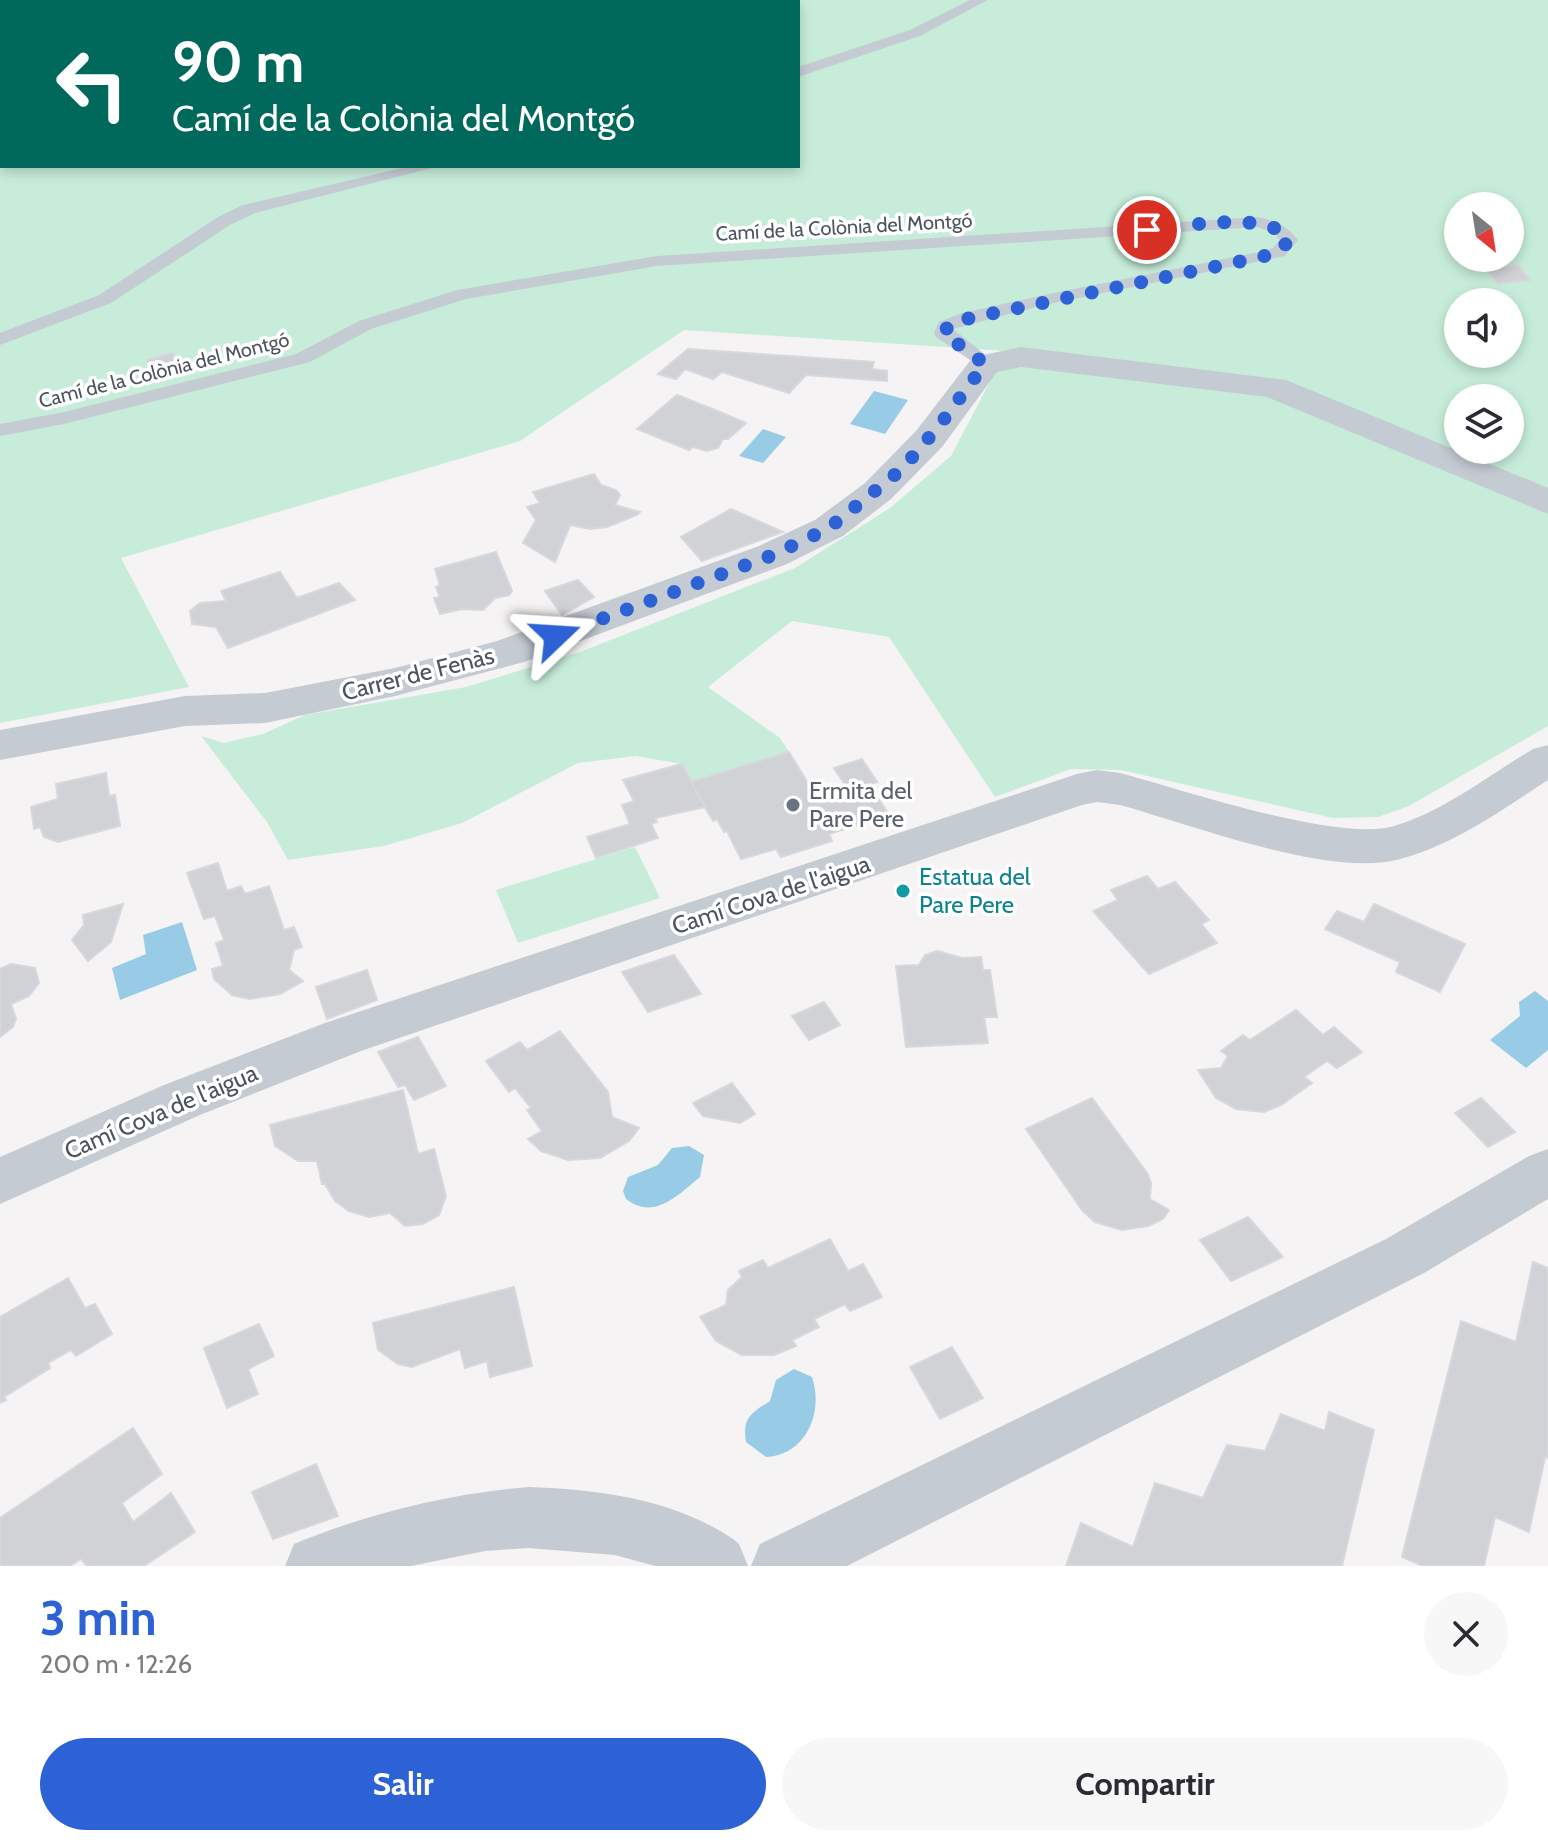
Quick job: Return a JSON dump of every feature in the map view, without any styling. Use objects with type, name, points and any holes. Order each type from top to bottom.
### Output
[{"type":"street","points":[[985,364],[1034,358],[1274,387],[1548,502]]},
{"type":"street","name":"Carrer de Fenàs","points":[[0,745],[185,711],[265,708],[452,668],[521,648],[773,555],[829,528],[878,491],[929,439],[985,364]]},
{"type":"street","name":"Camí Cova de l'aigua","points":[[0,1181],[182,1100],[343,1037],[1077,790],[1097,786],[1120,789],[1283,832],[1368,848],[1418,835],[1548,760]]},
{"type":"street","points":[[782,1566],[1405,1256],[1548,1172]]},
{"type":"street","points":[[316,1566],[388,1540],[442,1527],[508,1519],[570,1517],[635,1528],[679,1544],[717,1566]]},
{"type":"lane","points":[[800,71],[915,33],[981,0]]},
{"type":"lane","points":[[0,339],[105,299],[224,221],[249,209],[423,168]]},
{"type":"lane","name":"Camí de la Colònia del Montgó","points":[[0,430],[64,418],[303,358],[395,313],[463,294],[657,261],[1258,222],[1278,228],[1289,240],[1279,252],[1261,257],[1044,300],[968,317],[945,326],[943,333],[948,339],[985,364]]},
{"type":"green space","points":[[800,0],[1548,0],[1548,726],[1409,806],[1378,817],[1333,818],[1121,770],[1071,769],[995,797],[889,637],[792,621],[708,687],[780,738],[789,752],[690,782],[682,764],[636,756],[578,763],[462,823],[384,846],[288,860],[267,822],[201,736],[224,743],[263,734],[305,715],[466,687],[580,652],[795,568],[890,508],[951,456],[1006,351],[684,330],[520,441],[121,558],[189,687],[0,723],[0,168],[800,168]]},
{"type":"green space","points":[[635,847],[660,898],[518,943],[496,890]]},
{"type":"water","points":[[874,391],[908,400],[885,434],[850,424]]},
{"type":"water","points":[[763,429],[786,437],[763,463],[739,456]]},
{"type":"water","points":[[182,922],[197,970],[120,1000],[112,968],[146,954],[143,935]]},
{"type":"water","points":[[1535,991],[1548,1001],[1548,1050],[1526,1068],[1490,1040],[1520,1016],[1519,1002]]},
{"type":"water","points":[[689,1146],[704,1155],[700,1177],[674,1198],[656,1206],[636,1205],[626,1199],[623,1191],[628,1177],[658,1165],[672,1148]]},
{"type":"water","points":[[794,1369],[812,1377],[816,1404],[813,1417],[801,1440],[792,1449],[766,1457],[746,1442],[745,1427],[749,1417],[770,1401],[776,1380]]},
{"type":"building","points":[[1488,272],[1524,272],[1530,280],[1498,284]]},
{"type":"building","points":[[688,349],[874,362],[872,369],[887,371],[887,381],[806,375],[789,393],[722,372],[713,379],[685,369],[676,379],[658,374]]},
{"type":"building","points":[[172,353],[182,368],[156,375],[147,360]]},
{"type":"building","points":[[677,395],[746,423],[728,439],[723,439],[718,448],[707,451],[693,447],[689,450],[637,429]]},
{"type":"building","points":[[594,474],[601,485],[616,490],[620,495],[615,505],[640,512],[607,527],[590,529],[570,525],[555,562],[523,543],[536,520],[527,507],[540,503],[533,492]]},
{"type":"building","points":[[731,509],[783,532],[702,561],[681,537]]},
{"type":"building","points":[[496,552],[512,591],[509,595],[495,598],[483,610],[462,609],[440,614],[434,598],[440,597],[435,569]]},
{"type":"building","points":[[280,572],[297,598],[339,583],[355,600],[228,648],[216,627],[192,624],[190,611],[200,603],[226,601],[221,591]]},
{"type":"building","points":[[578,580],[594,597],[562,615],[545,591]]},
{"type":"building","name":"Ermita del Pare Pere","points":[[789,752],[820,803],[872,788],[889,815],[829,834],[832,841],[781,857],[776,849],[741,859],[727,831],[724,832],[717,819],[713,821],[690,782]]},
{"type":"building","points":[[862,759],[877,782],[849,791],[834,768]]},
{"type":"building","points":[[682,764],[705,807],[655,818],[657,822],[651,824],[658,838],[596,858],[587,837],[630,824],[622,805],[634,801],[623,780]]},
{"type":"building","points":[[106,773],[109,796],[115,795],[120,826],[58,842],[44,837],[40,827],[34,829],[31,807],[58,799],[56,784]]},
{"type":"building","points":[[218,863],[227,891],[241,886],[245,894],[269,886],[284,930],[294,927],[302,947],[294,950],[289,970],[303,981],[280,994],[249,999],[232,995],[214,979],[212,969],[223,966],[216,943],[224,940],[215,916],[204,919],[187,873]]},
{"type":"building","points":[[1147,876],[1158,889],[1175,882],[1209,920],[1201,924],[1217,943],[1149,974],[1093,911],[1118,900],[1111,890]]},
{"type":"building","points":[[123,904],[111,942],[88,961],[72,940],[84,925],[83,915]]},
{"type":"building","points":[[1374,904],[1465,944],[1440,992],[1396,972],[1400,962],[1325,929],[1337,911],[1364,922]]},
{"type":"building","points":[[937,951],[962,958],[981,957],[983,970],[990,970],[997,1017],[984,1017],[988,1043],[906,1047],[896,966],[919,965],[925,955]]},
{"type":"building","points":[[674,955],[701,994],[648,1012],[622,972]]},
{"type":"building","points":[[11,964],[35,968],[39,983],[29,996],[11,1004],[16,1019],[13,1027],[0,1037],[0,969]]},
{"type":"building","points":[[367,970],[377,1000],[327,1019],[316,987]]},
{"type":"building","points":[[824,1002],[840,1025],[809,1040],[792,1016]]},
{"type":"building","points":[[1296,1010],[1323,1035],[1334,1027],[1362,1052],[1337,1068],[1327,1061],[1304,1077],[1312,1083],[1281,1105],[1264,1112],[1236,1109],[1216,1098],[1198,1070],[1221,1068],[1228,1056],[1221,1051],[1243,1035],[1250,1040]]},
{"type":"building","points":[[560,1031],[608,1092],[612,1117],[639,1128],[629,1141],[600,1158],[568,1160],[541,1151],[528,1139],[542,1131],[527,1110],[531,1108],[515,1088],[509,1092],[486,1061],[520,1042],[527,1050]]},
{"type":"building","points":[[418,1037],[446,1086],[414,1100],[405,1085],[398,1087],[378,1052]]},
{"type":"building","points":[[732,1083],[755,1114],[740,1123],[703,1116],[693,1103]]},
{"type":"building","points":[[403,1090],[418,1154],[434,1149],[446,1196],[439,1215],[423,1224],[405,1226],[390,1213],[369,1217],[349,1211],[335,1201],[322,1184],[317,1161],[298,1161],[275,1146],[270,1125]]},
{"type":"building","points":[[1092,1098],[1147,1173],[1151,1183],[1150,1199],[1169,1210],[1163,1219],[1148,1226],[1122,1230],[1095,1222],[1082,1210],[1026,1129]]},
{"type":"building","points":[[1481,1098],[1515,1132],[1488,1147],[1455,1113]]},
{"type":"building","points":[[1248,1217],[1283,1257],[1231,1281],[1200,1240]]},
{"type":"building","points":[[830,1239],[848,1271],[863,1264],[882,1297],[850,1311],[845,1304],[814,1319],[819,1327],[792,1340],[796,1346],[774,1355],[742,1355],[716,1341],[700,1317],[726,1305],[728,1290],[742,1277],[739,1271],[763,1260],[768,1268]]},
{"type":"building","points":[[1533,1262],[1548,1268],[1548,1458],[1545,1457],[1529,1532],[1495,1517],[1484,1566],[1423,1566],[1402,1557],[1461,1321],[1516,1342]]},
{"type":"building","points":[[68,1278],[85,1308],[95,1304],[112,1334],[76,1356],[71,1350],[48,1363],[50,1368],[4,1397],[6,1400],[0,1403],[0,1317]]},
{"type":"building","points":[[514,1287],[532,1366],[490,1377],[487,1361],[465,1368],[460,1349],[412,1367],[398,1364],[378,1350],[373,1323]]},
{"type":"building","points":[[259,1324],[274,1356],[248,1369],[258,1394],[227,1408],[204,1348]]},
{"type":"building","points":[[952,1347],[983,1398],[940,1419],[910,1367]]},
{"type":"building","points":[[1329,1412],[1374,1430],[1342,1566],[1066,1566],[1081,1523],[1133,1547],[1155,1483],[1203,1498],[1227,1445],[1265,1451],[1281,1414],[1325,1431]]},
{"type":"building","points":[[133,1428],[162,1474],[122,1503],[133,1522],[171,1493],[195,1532],[144,1566],[87,1566],[81,1559],[70,1566],[0,1566],[0,1518]]},
{"type":"building","points":[[316,1464],[338,1516],[273,1539],[252,1492]]},
{"type":"place","name":"Ermita del Pare Pere","points":[[793,805]]},
{"type":"place","name":"Estatua del Pare Pere","points":[[903,891]]},
{"type":"route","points":[[556,636],[773,555],[808,540],[856,509],[902,469],[929,439],[972,377],[985,364],[943,333],[945,326],[952,322],[1044,300],[1261,257],[1279,252],[1289,240],[1278,228],[1258,222],[1147,230]]}]
